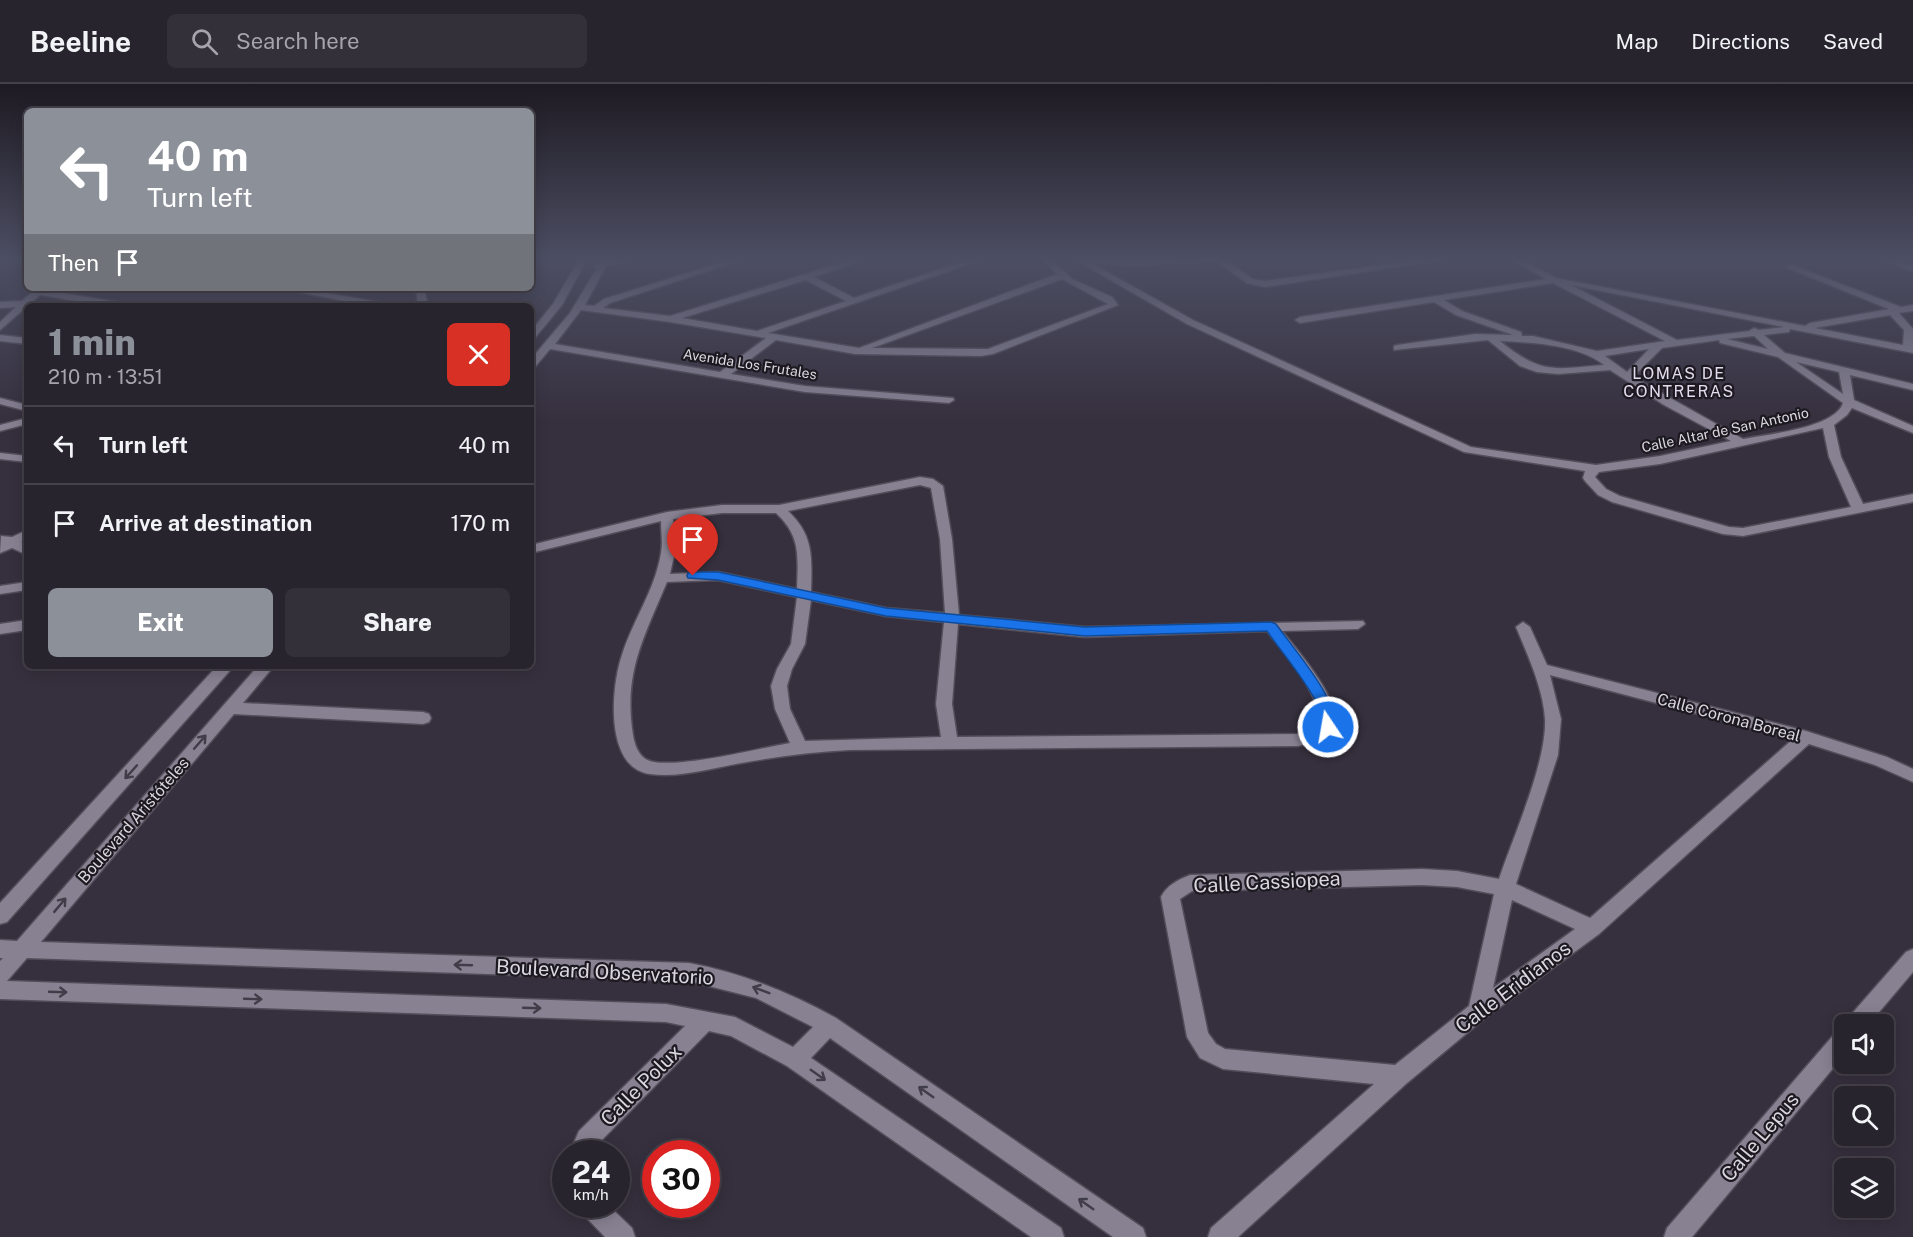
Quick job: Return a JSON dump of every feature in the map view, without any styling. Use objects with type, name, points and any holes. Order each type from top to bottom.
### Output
[{"type":"street","points":[[0,327],[15,313]]},
{"type":"street","points":[[534,334],[550,313]]},
{"type":"street","points":[[534,362],[573,313]]},
{"type":"street","points":[[629,313],[855,351],[955,354],[990,351],[1094,313]]},
{"type":"street","points":[[670,319],[690,313]]},
{"type":"street","points":[[758,333],[821,313]]},
{"type":"street","points":[[855,351],[960,313]]},
{"type":"street","name":"Calle Altar de San Antonio","points":[[1174,313],[1468,450],[1596,469],[1660,460],[1828,424],[1846,412],[1850,403]]},
{"type":"street","points":[[1300,320],[1346,313]]},
{"type":"street","points":[[1459,313],[1533,339],[1597,354],[1801,328],[1886,313]]},
{"type":"street","points":[[1459,313],[1475,337]]},
{"type":"street","points":[[1618,313],[1676,344]]},
{"type":"street","points":[[1722,313],[1910,349],[1909,330],[1897,313]]},
{"type":"street","points":[[1738,316],[1779,354],[1850,403],[1913,430]]},
{"type":"street","points":[[721,376],[775,336]]},
{"type":"street","points":[[1397,348],[1475,337],[1533,339]]},
{"type":"street","points":[[0,338],[24,341]]},
{"type":"street","points":[[1491,338],[1526,365],[1536,369],[1548,371],[1611,367]]},
{"type":"street","points":[[1709,338],[1913,387]]},
{"type":"street","name":"Avenida Los Frutales","points":[[548,346],[721,376],[853,394],[949,400]]},
{"type":"street","points":[[1628,377],[1658,346]]},
{"type":"street","points":[[1597,354],[1611,367],[1743,443]]},
{"type":"street","points":[[1844,372],[1850,403]]},
{"type":"street","points":[[0,401],[24,407]]},
{"type":"street","points":[[0,428],[24,422]]},
{"type":"street","points":[[1828,424],[1829,443],[1834,460],[1859,509]]},
{"type":"street","points":[[0,456],[24,459]]},
{"type":"street","points":[[1596,469],[1590,473],[1588,478],[1602,492],[1616,499],[1710,528],[1743,532],[1913,498]]},
{"type":"street","points":[[534,548],[667,516],[722,509],[779,509],[929,482],[937,486],[946,538],[952,616],[944,704],[950,742]]},
{"type":"street","points":[[779,509],[792,520],[801,535],[806,555],[798,643],[784,667],[778,688],[783,709],[800,747]]},
{"type":"street","points":[[667,516],[668,551],[662,578],[628,655],[622,679],[621,710],[627,747],[635,760],[650,768],[685,767],[800,747],[849,744],[1298,740],[1318,735],[1328,727],[1329,716],[1323,700],[1271,627]]},
{"type":"street","points":[[0,549],[6,540],[24,535]]},
{"type":"street","points":[[6,540],[24,549]]},
{"type":"street","points":[[662,578],[718,576],[886,612],[952,616],[1085,632],[1358,624]]},
{"type":"street","points":[[0,590],[24,586]]},
{"type":"street","points":[[0,629],[24,625]]},
{"type":"street","points":[[1478,1011],[1505,888],[1550,755],[1553,719],[1541,668],[1522,627]]},
{"type":"street","name":"Calle Corona Boreal","points":[[1541,668],[1806,737],[1881,761],[1913,776]]},
{"type":"street","name":"Boulevard Aristóteles","points":[[0,916],[223,669]]},
{"type":"street","name":"Boulevard Aristóteles","points":[[0,975],[263,669]]},
{"type":"street","points":[[230,708],[423,718]]},
{"type":"street","name":"Calle Eridianos","points":[[1220,1237],[1399,1076],[1478,1011],[1592,927],[1806,737]]},
{"type":"street","name":"Calle Cassiopea","points":[[1399,1076],[1223,1059],[1208,1051],[1198,1037],[1170,897],[1178,889],[1190,883],[1422,876],[1457,879],[1505,888],[1592,927]]},
{"type":"street","name":"Boulevard Observatorio","points":[[0,949],[689,972],[732,980],[791,1003],[829,1025],[1134,1237]]},
{"type":"street","points":[[1865,1014],[1913,958]]},
{"type":"street","points":[[0,990],[666,1013],[706,1020],[735,1027],[795,1059],[1052,1237]]},
{"type":"street","name":"Calle Polux","points":[[586,1140],[706,1020]]},
{"type":"street","points":[[795,1059],[829,1025]]},
{"type":"street","name":"Calle Lepus","points":[[1676,1237],[1834,1051]]},
{"type":"street","points":[[603,1218],[623,1237]]},
{"type":"district","name":"LOMAS DE CONTRERAS","points":[[1679,382]]},
{"type":"route","points":[[693,576],[718,576],[886,612],[952,616],[1085,632],[1271,627],[1323,700],[1329,716],[1328,727]]}]
